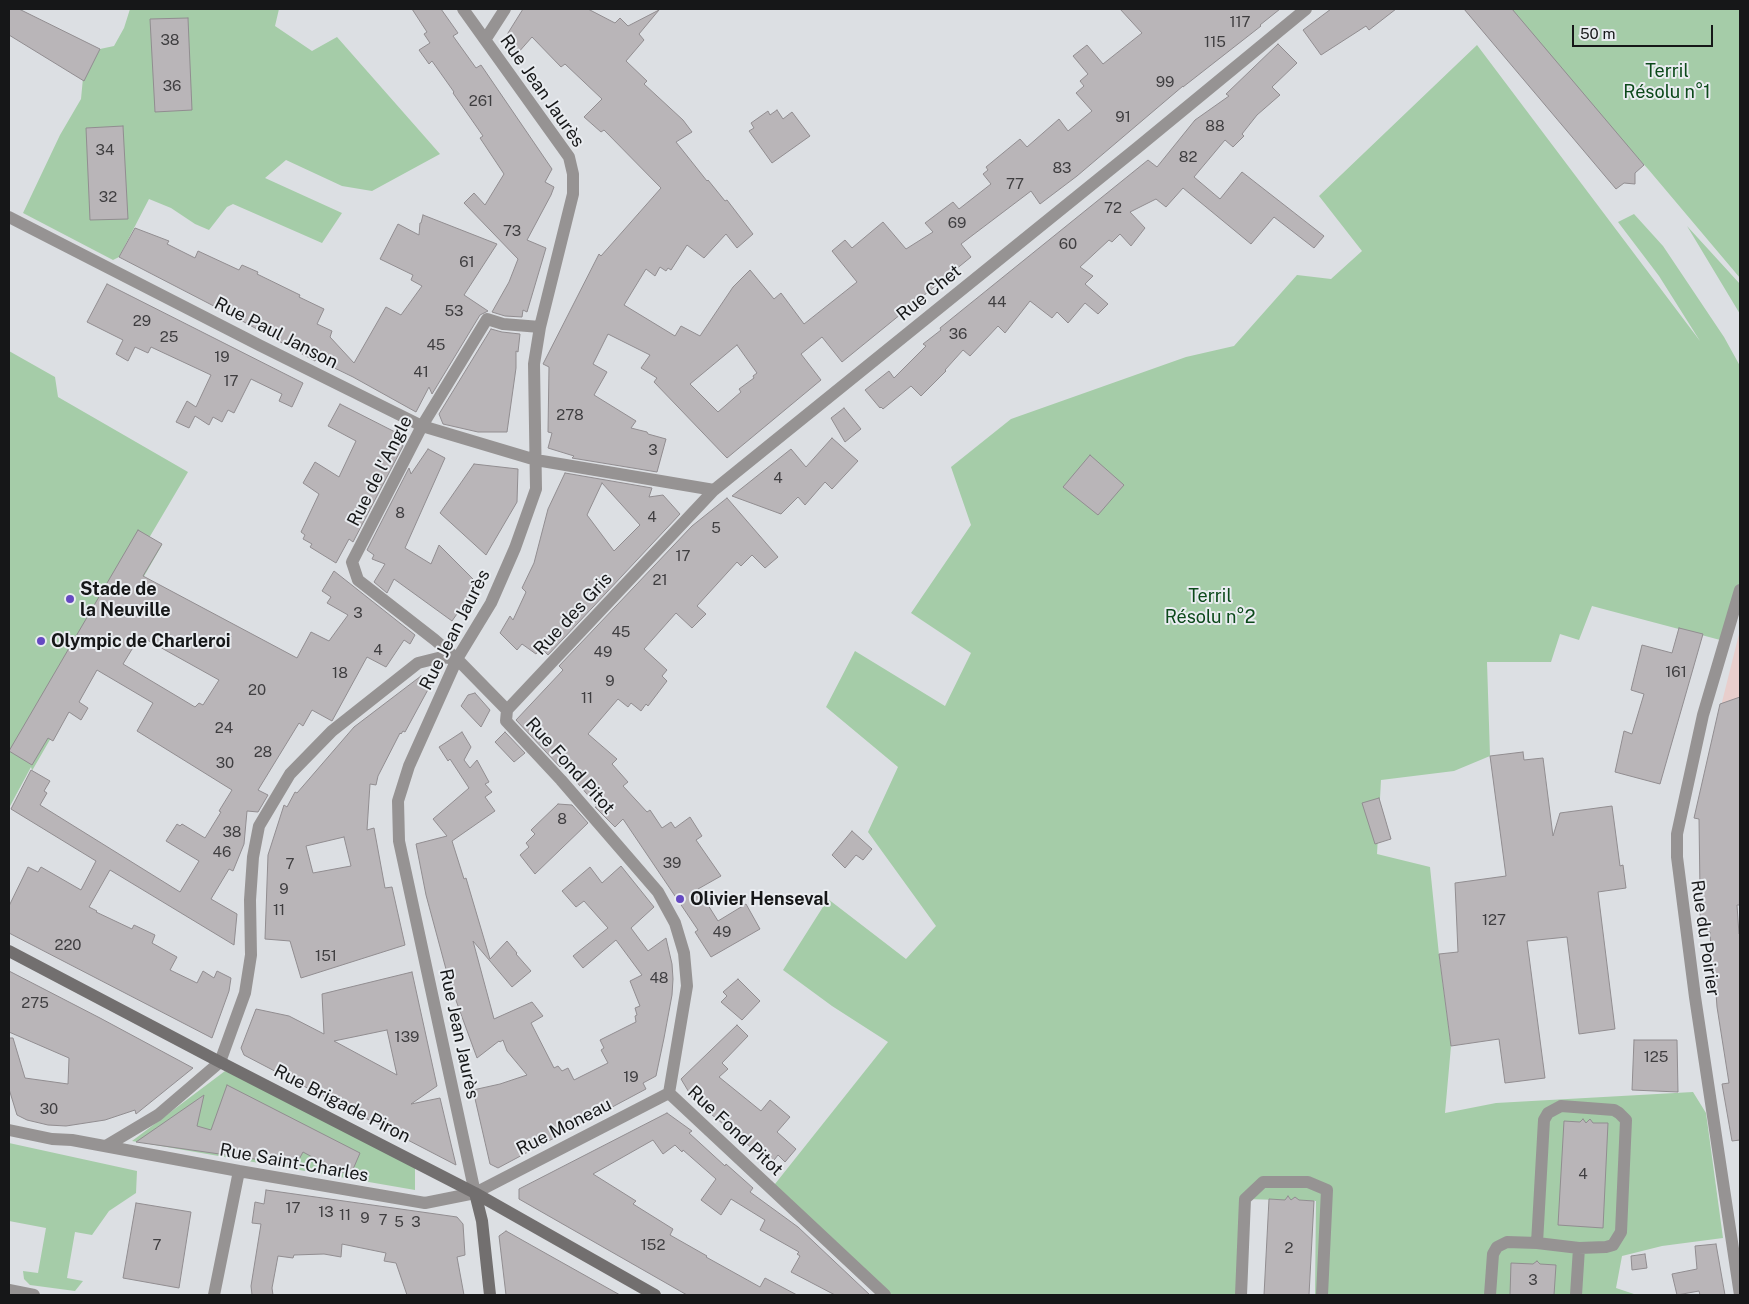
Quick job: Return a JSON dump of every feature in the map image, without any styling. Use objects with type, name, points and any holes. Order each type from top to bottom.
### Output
[{"type":"street","name":"Rue Jean Jaurès","points":[[463,9],[569,157],[573,174],[573,194],[540,327],[534,364],[536,489],[515,548],[491,603],[457,659],[409,766],[398,801],[399,841],[482,1221],[490,1295]]},
{"type":"street","points":[[485,40],[504,9]]},
{"type":"street","name":"Rue Chet","points":[[714,490],[1306,9]]},
{"type":"street","name":"Rue Paul Janson","points":[[9,216],[259,345],[422,426],[536,460]]},
{"type":"street","name":"Rue de l'Angle","points":[[457,659],[358,580],[352,562],[422,426],[487,319],[503,324],[540,327]]},
{"type":"street","points":[[536,460],[714,490]]},
{"type":"street","name":"Rue des Gris","points":[[508,710],[714,490]]},
{"type":"street","name":"Rue du Poirier","points":[[1740,590],[1703,715],[1677,834],[1677,857],[1699,1022],[1740,1295]]},
{"type":"street","points":[[106,1146],[158,1115],[220,1062],[245,993],[251,955],[250,900],[253,857],[259,826],[290,774],[332,731],[418,663],[442,657],[457,659],[508,710]]},
{"type":"street","name":"Rue Fond Pitot","points":[[508,710],[506,721],[561,780],[658,892],[674,923],[684,953],[687,986],[669,1093],[885,1295]]},
{"type":"street","name":"Rue Brigade Piron","points":[[9,951],[220,1062],[475,1192],[655,1295]]},
{"type":"street","name":"Rue Moneau","points":[[475,1192],[669,1093]]},
{"type":"street","points":[[1490,1295],[1493,1254],[1497,1247],[1507,1242],[1579,1248],[1613,1245],[1621,1232],[1626,1124],[1623,1116],[1614,1110],[1561,1106],[1548,1113],[1544,1120],[1537,1243]]},
{"type":"street","name":"Rue Saint-Charles","points":[[9,1130],[425,1203],[475,1192]]},
{"type":"street","points":[[214,1295],[239,1171]]},
{"type":"street","points":[[1241,1295],[1245,1200],[1263,1182],[1308,1182],[1328,1190],[1322,1295]]},
{"type":"street","points":[[1576,1295],[1579,1248]]},
{"type":"street","points":[[9,1290],[34,1295]]},
{"type":"shaded area","points":[[1740,630],[1740,727],[1716,726]]},
{"type":"green space","points":[[130,9],[279,9],[275,26],[312,51],[337,37],[440,154],[372,191],[342,186],[286,160],[265,178],[342,213],[322,243],[233,204],[227,207],[209,230],[195,224],[171,208],[149,199],[119,257],[113,260],[23,213],[60,135],[81,99],[83,78],[100,49],[114,46],[124,28]]},
{"type":"green space","name":"Terril Résolu n°1","points":[[1510,9],[1740,9],[1740,278],[1648,169],[1556,69]]},
{"type":"green space","name":"Terril Résolu n°2","points":[[1477,45],[1700,341],[1659,276],[1618,222],[1634,214],[1663,246],[1724,337],[1740,366],[1740,590],[1724,641],[1592,606],[1579,640],[1560,634],[1551,662],[1487,662],[1490,756],[1454,771],[1381,780],[1377,854],[1430,867],[1451,1046],[1445,1113],[1496,1103],[1693,1092],[1706,1113],[1723,1238],[1662,1246],[1622,1256],[1616,1288],[1637,1295],[1315,1295],[1316,1201],[1245,1199],[1236,1295],[885,1295],[771,1189],[888,1042],[832,1006],[783,970],[828,899],[906,959],[936,926],[868,832],[898,767],[826,707],[855,651],[945,706],[971,653],[911,613],[971,525],[951,467],[1011,419],[1186,357],[1234,346],[1297,275],[1331,279],[1362,251],[1319,196]]},
{"type":"green space","points":[[1687,226],[1740,284],[1740,314]]},
{"type":"green space","name":"Stade de la Neuville","points":[[9,351],[55,377],[58,397],[188,472],[149,538],[162,545],[10,809],[32,770],[31,767],[9,808]]},
{"type":"green space","points":[[225,1071],[415,1162],[415,1190],[132,1141]]},
{"type":"green space","points":[[9,1143],[137,1171],[136,1193],[109,1211],[92,1235],[75,1232],[67,1278],[83,1281],[75,1291],[30,1285],[24,1279],[23,1271],[38,1273],[46,1228],[9,1221]]},
{"type":"building","points":[[9,9],[19,9],[100,49],[84,81],[9,35]]},
{"type":"building","points":[[412,9],[441,9],[458,33],[453,36],[476,68],[481,65],[552,169],[545,182],[554,187],[527,240],[546,248],[527,312],[523,310],[522,317],[505,316],[492,312],[509,282],[518,259],[464,203],[474,193],[485,205],[504,174],[480,138],[483,136],[454,92],[432,61],[429,64],[419,50],[430,43],[424,34],[427,32]]},
{"type":"building","points":[[523,9],[588,9],[615,23],[620,18],[628,26],[659,10],[639,34],[644,40],[626,61],[647,81],[644,84],[683,120],[692,132],[676,142],[707,181],[725,201],[727,200],[753,234],[737,248],[726,234],[704,258],[687,245],[671,270],[668,268],[666,271],[660,267],[655,276],[646,269],[624,305],[675,336],[681,326],[700,336],[733,287],[750,270],[774,299],[781,293],[804,324],[857,282],[832,251],[845,240],[852,248],[883,222],[906,249],[933,232],[925,223],[953,202],[959,209],[991,184],[983,174],[988,170],[986,167],[1020,139],[1027,147],[1059,119],[1068,131],[1092,111],[1076,93],[1084,86],[1080,81],[1088,74],[1073,56],[1087,45],[1103,64],[1142,33],[1120,9],[1280,9],[1261,26],[1183,86],[1077,176],[1040,204],[1031,191],[961,244],[971,257],[842,362],[822,337],[801,354],[821,380],[727,458],[654,382],[657,378],[641,368],[650,355],[608,334],[593,364],[607,372],[594,395],[636,421],[631,428],[666,439],[657,472],[572,458],[574,456],[548,448],[552,433],[548,432],[549,367],[543,364],[599,254],[601,256],[661,188],[604,130],[601,132],[584,117],[602,99],[565,64],[561,67],[532,37],[517,54],[508,41],[508,33]],"holes":[[[737,345],[757,373],[753,376],[754,378],[739,389],[741,392],[718,412],[690,384]]]},
{"type":"building","points":[[1331,9],[1396,9],[1369,30],[1366,26],[1321,55],[1303,30]]},
{"type":"building","points":[[1464,9],[1512,9],[1644,165],[1635,173],[1635,184],[1624,183],[1616,189]]},
{"type":"building","points":[[188,18],[192,110],[155,112],[150,19]]},
{"type":"building","points":[[1278,44],[1297,63],[1272,87],[1280,95],[1257,115],[1242,134],[1244,136],[1233,147],[1225,140],[1194,177],[1220,199],[1242,172],[1324,236],[1314,248],[1274,217],[1251,244],[1183,188],[1166,207],[1156,199],[1130,212],[1145,228],[1131,246],[1120,234],[1112,242],[1109,240],[1080,267],[1093,276],[1085,284],[1108,304],[1098,314],[1085,303],[1068,323],[1057,312],[1052,318],[1030,301],[1005,333],[998,326],[970,356],[963,350],[946,371],[921,396],[911,386],[883,409],[880,408],[865,390],[889,371],[894,378],[926,346],[923,344],[941,330],[940,328],[1148,160],[1157,167],[1195,120],[1229,96],[1226,94]]},
{"type":"building","points":[[777,110],[783,119],[792,112],[810,136],[772,163],[749,131],[754,128],[751,123],[768,111],[770,115]]},
{"type":"building","points":[[123,126],[128,219],[90,220],[86,128]]},
{"type":"building","points":[[423,215],[497,244],[464,295],[488,311],[480,315],[432,394],[429,387],[416,412],[353,377],[316,359],[315,361],[119,257],[135,228],[169,241],[167,244],[195,258],[198,251],[239,270],[242,265],[258,272],[257,274],[324,309],[317,324],[332,331],[330,337],[354,363],[386,307],[401,315],[422,286],[411,280],[413,275],[380,259],[398,224],[419,235]]},
{"type":"building","points":[[107,284],[303,383],[292,407],[279,401],[282,394],[251,379],[234,413],[228,410],[222,422],[213,417],[209,425],[195,416],[189,428],[176,422],[187,401],[196,407],[211,375],[151,347],[148,353],[135,347],[128,361],[116,354],[123,340],[87,322]]},
{"type":"building","points":[[491,329],[520,334],[518,352],[516,351],[516,368],[507,432],[478,432],[443,424],[439,414]]},
{"type":"building","points":[[340,404],[399,434],[403,446],[353,542],[349,539],[336,563],[310,547],[312,544],[303,539],[305,535],[301,532],[319,494],[303,483],[315,462],[339,477],[356,441],[328,426]]},
{"type":"building","points":[[844,408],[861,429],[845,442],[831,418]]},
{"type":"building","points":[[832,438],[858,461],[832,489],[825,482],[805,505],[798,497],[781,514],[732,496],[791,449],[806,467]]},
{"type":"building","points":[[428,449],[445,458],[405,548],[431,564],[439,545],[478,584],[452,621],[394,579],[387,593],[374,582],[385,564],[372,559],[374,555],[367,550],[409,468],[411,474]]},
{"type":"building","points":[[1090,455],[1124,485],[1098,515],[1063,487]]},
{"type":"building","points":[[474,464],[518,469],[517,502],[486,555],[440,513]]},
{"type":"building","points":[[565,473],[652,488],[649,497],[663,495],[680,514],[548,655],[541,648],[536,654],[522,644],[517,650],[500,633],[510,616],[513,620],[526,592],[522,588],[534,563],[548,509]],"holes":[[[602,483],[640,525],[614,551],[587,515]]]},
{"type":"building","points":[[727,498],[778,557],[765,568],[752,555],[741,566],[737,562],[697,606],[706,614],[692,628],[676,613],[644,649],[667,670],[662,676],[667,681],[648,706],[646,704],[641,711],[631,703],[628,707],[618,699],[588,734],[617,759],[612,764],[628,782],[623,786],[647,812],[650,810],[662,828],[671,822],[675,828],[690,817],[702,836],[696,840],[721,876],[698,889],[718,921],[746,904],[760,929],[711,957],[695,932],[698,930],[623,819],[615,827],[595,807],[598,807],[562,765],[560,767],[516,720],[563,670],[559,666],[692,526]]},
{"type":"building","points":[[138,530],[162,544],[143,576],[297,658],[311,632],[329,641],[348,615],[327,603],[331,597],[322,591],[334,571],[415,635],[410,644],[404,640],[386,667],[367,657],[332,721],[312,710],[303,726],[299,723],[258,790],[268,795],[258,812],[247,811],[244,844],[233,871],[229,869],[211,899],[237,914],[234,945],[110,870],[89,907],[132,929],[134,925],[155,935],[152,943],[177,957],[170,970],[197,983],[203,971],[214,978],[217,971],[231,978],[229,991],[212,1038],[9,933],[9,906],[28,867],[38,872],[41,867],[81,890],[96,861],[11,809],[31,770],[50,781],[44,791],[47,793],[40,805],[180,892],[199,861],[166,841],[177,824],[180,826],[182,824],[205,838],[232,790],[137,731],[153,703],[97,670],[79,702],[88,708],[81,720],[69,712],[53,741],[48,738],[32,765],[9,751]],"holes":[[[140,636],[219,680],[203,705],[199,703],[195,707],[123,664]]]},
{"type":"building","points":[[1679,628],[1703,634],[1660,784],[1615,772],[1624,731],[1632,734],[1644,694],[1631,690],[1642,645],[1672,653]]},
{"type":"building","points":[[421,676],[431,684],[405,732],[400,733],[378,776],[376,785],[370,784],[367,830],[374,828],[385,888],[392,887],[405,945],[301,978],[290,941],[265,939],[268,855],[284,805],[287,807],[295,792],[297,793],[354,727]],"holes":[[[344,837],[351,866],[313,873],[306,846]]]},
{"type":"building","points":[[475,693],[490,710],[481,727],[461,706],[468,695]]},
{"type":"building","points":[[1740,697],[1740,905],[1737,905],[1740,934],[1740,1140],[1732,1141],[1722,1084],[1729,1083],[1717,1007],[1710,932],[1703,932],[1696,890],[1700,890],[1699,819],[1694,818],[1720,704]]},
{"type":"building","points":[[462,732],[471,747],[464,760],[470,768],[477,760],[489,782],[485,784],[492,792],[485,797],[495,811],[452,841],[464,879],[466,878],[490,959],[507,941],[531,971],[512,987],[473,941],[494,1019],[532,1002],[543,1016],[531,1023],[554,1068],[558,1066],[562,1071],[568,1068],[574,1080],[608,1063],[601,1050],[604,1048],[600,1040],[636,1022],[635,1008],[640,1006],[630,981],[642,975],[616,940],[583,968],[573,956],[608,928],[584,901],[576,907],[562,891],[590,867],[602,883],[621,866],[654,907],[631,928],[648,951],[666,938],[672,964],[672,995],[664,1038],[656,1076],[643,1083],[646,1089],[498,1168],[490,1164],[473,1090],[527,1075],[507,1051],[503,1040],[477,1058],[450,984],[426,895],[416,844],[447,836],[433,819],[469,788],[450,759],[448,761],[439,747]]},
{"type":"building","points":[[505,732],[525,753],[514,762],[495,742]]},
{"type":"building","points":[[1523,752],[1524,760],[1543,758],[1553,836],[1560,813],[1612,806],[1620,866],[1623,865],[1626,888],[1598,892],[1615,1029],[1579,1034],[1567,937],[1527,941],[1545,1078],[1505,1083],[1499,1039],[1451,1046],[1439,954],[1458,952],[1455,883],[1506,876],[1490,756]]},
{"type":"building","points":[[1379,798],[1391,839],[1375,844],[1362,803]]},
{"type":"building","points":[[558,804],[572,805],[588,823],[535,874],[520,855],[529,847],[526,843],[535,834],[531,830]]},
{"type":"building","points":[[852,831],[872,849],[863,860],[856,855],[845,868],[832,855]]},
{"type":"building","points":[[9,971],[193,1068],[136,1114],[135,1110],[105,1120],[66,1126],[48,1125],[27,1120],[17,1115],[9,1089],[9,1038],[13,1038],[25,1078],[68,1084],[69,1058],[9,1032]]},
{"type":"building","points":[[412,972],[437,1086],[411,1104],[440,1098],[456,1165],[244,1055],[241,1048],[256,1009],[289,1016],[324,1034],[322,994]],"holes":[[[387,1030],[397,1075],[334,1041]]]},
{"type":"building","points":[[738,979],[760,1001],[742,1020],[721,1002],[727,996],[723,992]]},
{"type":"building","points":[[737,1025],[748,1036],[722,1063],[728,1069],[719,1077],[761,1111],[770,1100],[790,1117],[777,1132],[796,1149],[785,1162],[778,1155],[771,1164],[693,1099],[681,1079]]},
{"type":"building","points":[[1634,1040],[1677,1040],[1678,1092],[1632,1090]]},
{"type":"building","points":[[227,1085],[360,1153],[351,1174],[340,1172],[303,1152],[296,1165],[136,1142],[204,1095],[197,1126],[211,1130]]},
{"type":"building","points":[[667,1113],[692,1131],[689,1133],[725,1166],[726,1164],[753,1188],[750,1192],[798,1227],[870,1295],[835,1295],[791,1272],[800,1256],[797,1254],[799,1252],[760,1230],[765,1220],[731,1199],[721,1215],[701,1200],[716,1179],[675,1145],[663,1154],[653,1140],[593,1174],[636,1201],[633,1204],[673,1229],[670,1235],[706,1257],[760,1287],[765,1278],[797,1295],[687,1295],[519,1199],[519,1189]]},
{"type":"building","points":[[1583,1119],[1586,1123],[1590,1119],[1593,1123],[1608,1123],[1603,1228],[1558,1225],[1564,1121],[1580,1122]]},
{"type":"building","points":[[266,1190],[457,1217],[463,1224],[465,1255],[457,1257],[464,1295],[407,1295],[396,1263],[384,1261],[386,1253],[342,1244],[341,1257],[324,1254],[294,1255],[293,1258],[278,1256],[272,1288],[273,1295],[252,1295],[251,1286],[261,1224],[252,1223],[255,1202],[264,1204]]},
{"type":"building","points":[[1288,1196],[1291,1200],[1295,1197],[1299,1200],[1314,1201],[1309,1295],[1264,1295],[1269,1199],[1285,1200]]},
{"type":"building","points":[[136,1203],[191,1212],[179,1288],[123,1278]]},
{"type":"building","points":[[506,1231],[620,1295],[506,1295],[499,1236]]},
{"type":"building","points":[[1716,1244],[1725,1295],[1700,1295],[1699,1291],[1677,1295],[1672,1274],[1697,1269],[1695,1246]]},
{"type":"building","points":[[1645,1254],[1647,1268],[1632,1270],[1631,1256]]},
{"type":"building","points":[[1537,1261],[1540,1264],[1556,1265],[1554,1295],[1510,1295],[1511,1263],[1533,1264]]},
{"type":"place","name":"Stade de la Neuville","points":[[70,599]]},
{"type":"place","name":"Olympic de Charleroi","points":[[41,641]]},
{"type":"place","name":"Olivier Henseval","points":[[680,899]]}]
